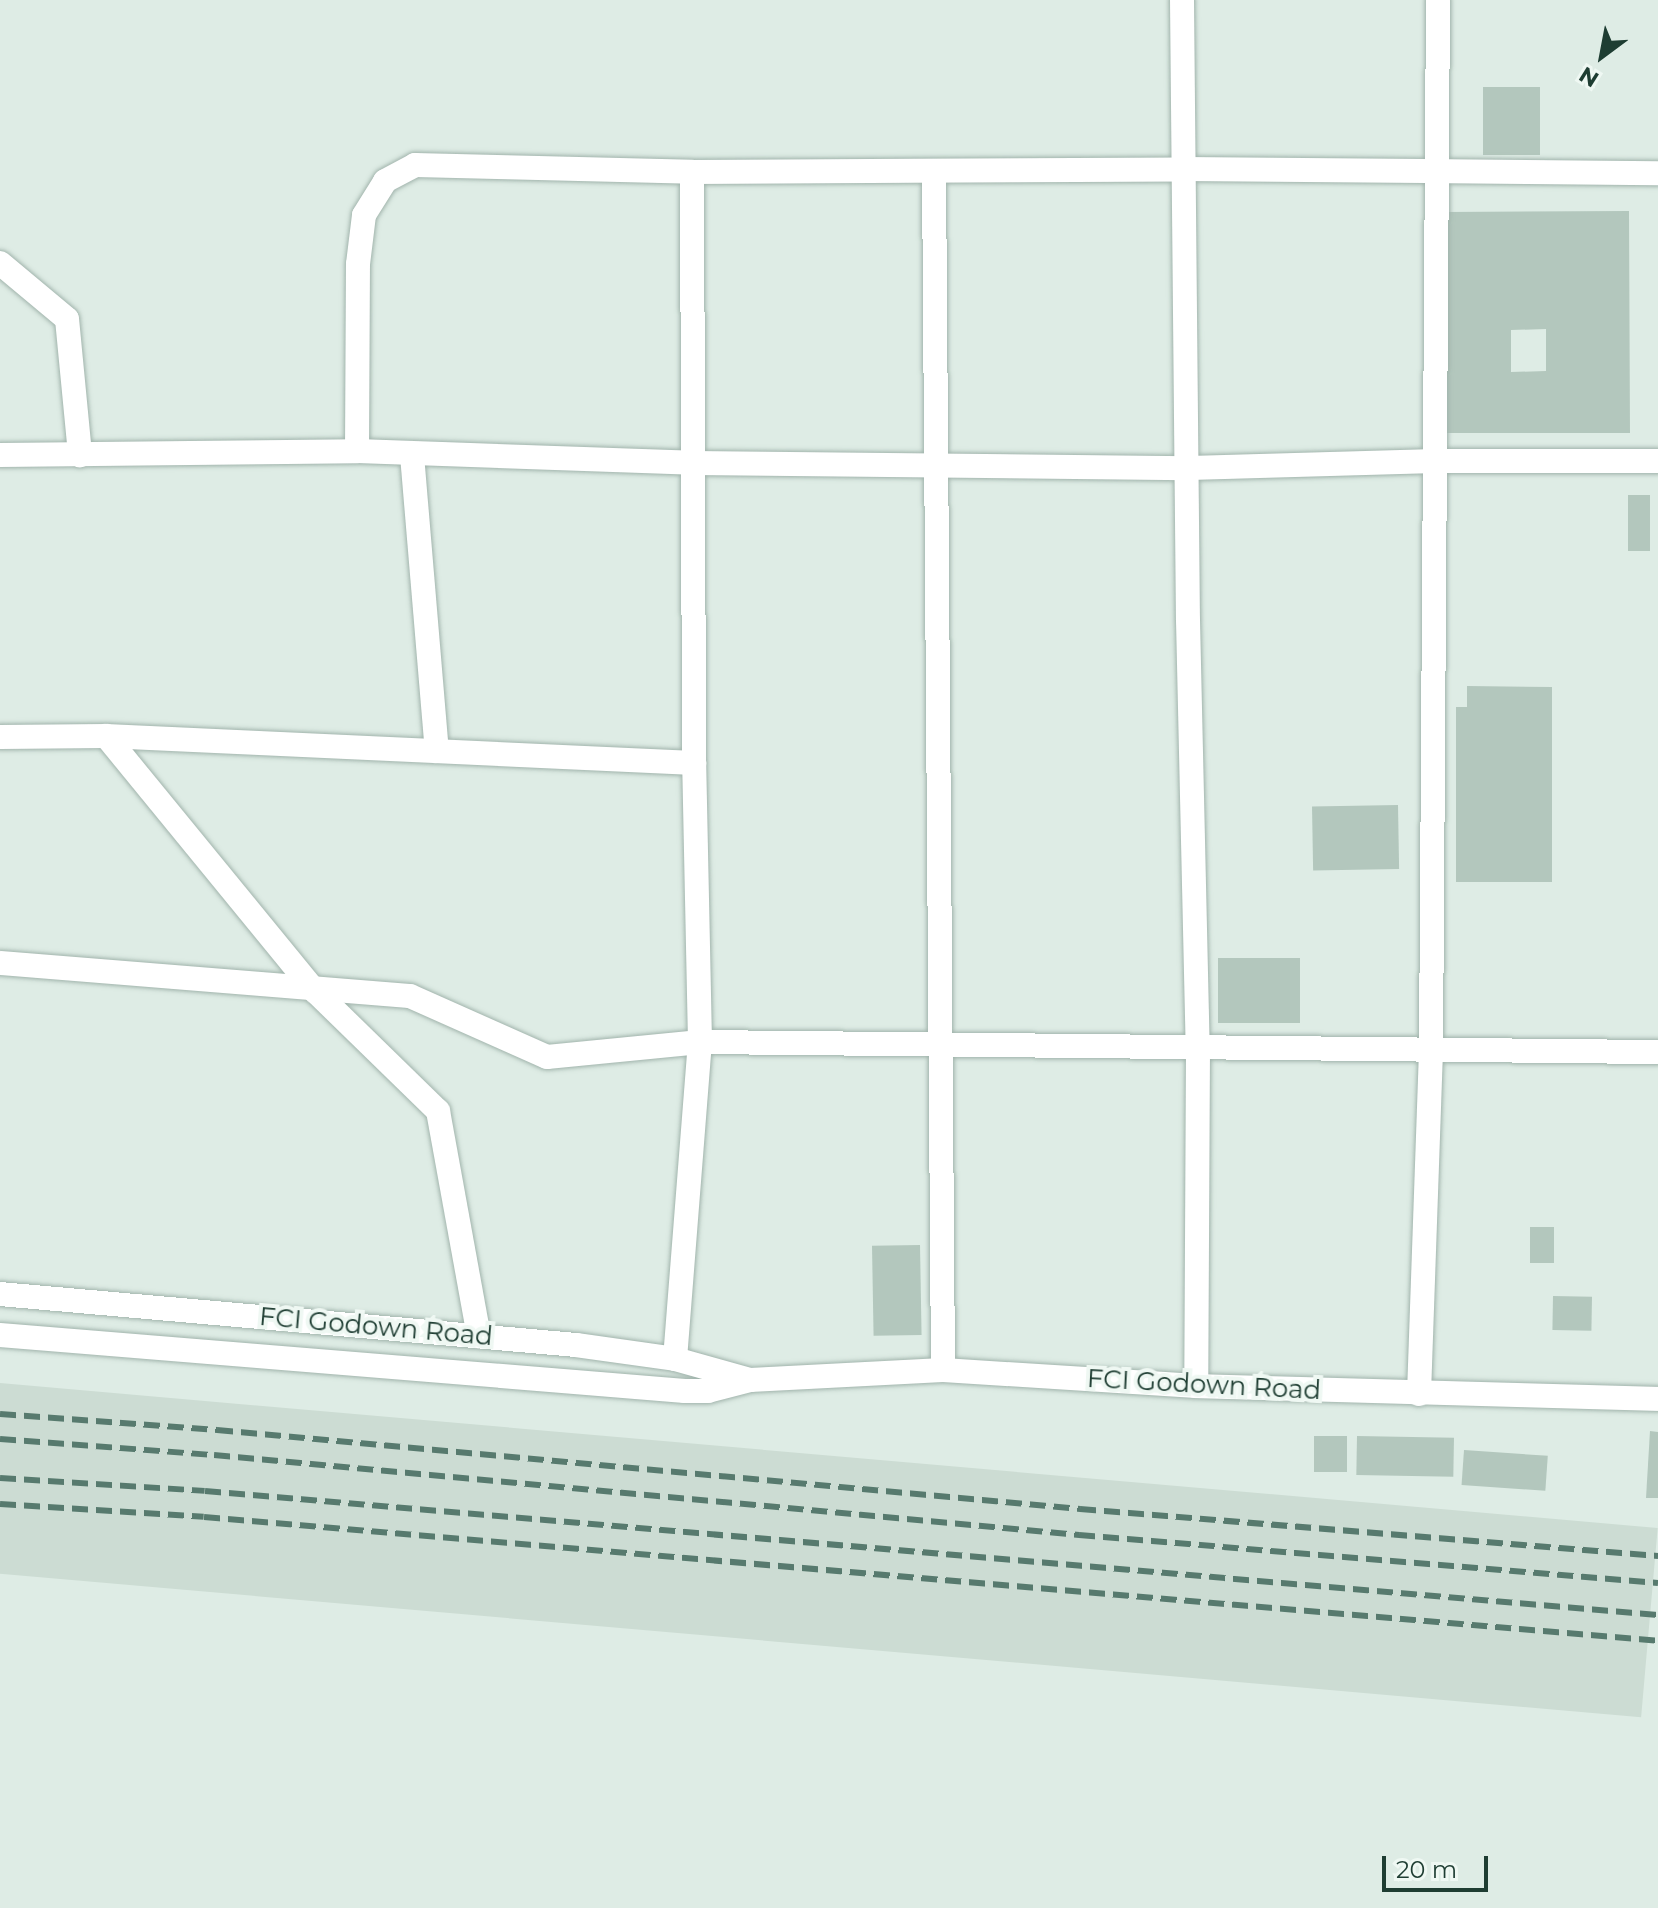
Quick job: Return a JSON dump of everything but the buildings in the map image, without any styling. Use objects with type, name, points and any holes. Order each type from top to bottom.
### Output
[{"type":"street","points":[[1182,0],[1189,636],[1198,1049],[1196,1386]]},
{"type":"street","points":[[1419,1394],[1431,1052],[1438,0]]},
{"type":"street","points":[[357,451],[358,264],[364,215],[385,181],[415,165],[692,172],[1184,169],[1658,173]]},
{"type":"street","points":[[934,171],[943,1370]]},
{"type":"street","points":[[675,1359],[700,1042],[694,763],[692,172]]},
{"type":"street","points":[[0,263],[67,319],[80,455]]},
{"type":"street","points":[[0,455],[357,451],[693,463],[1189,468],[1436,461],[1658,461]]},
{"type":"street","points":[[412,455],[437,751]]},
{"type":"street","points":[[0,737],[106,736],[694,763]]},
{"type":"street","points":[[106,736],[315,991],[438,1111],[479,1336]]},
{"type":"street","points":[[0,963],[315,991],[410,996],[547,1057],[700,1042],[1658,1052]]},
{"type":"street","name":"FCI Godown Road","points":[[0,1294],[479,1336],[675,1359],[750,1380]]},
{"type":"street","name":"FCI Godown Road","points":[[0,1335],[503,1374],[618,1388],[708,1391],[750,1380],[943,1370],[1196,1386],[1658,1399]]},
{"type":"shaded area","points":[[0,1383],[1658,1528],[1641,1717],[0,1574]]},
{"type":"railway","points":[[0,1414],[217,1430],[1080,1509],[1658,1556]]},
{"type":"railway","points":[[0,1439],[214,1455],[1079,1535],[1658,1583]]},
{"type":"railway","points":[[0,1478],[205,1491],[1658,1615]]},
{"type":"railway","points":[[0,1504],[204,1517],[1658,1641]]}]
